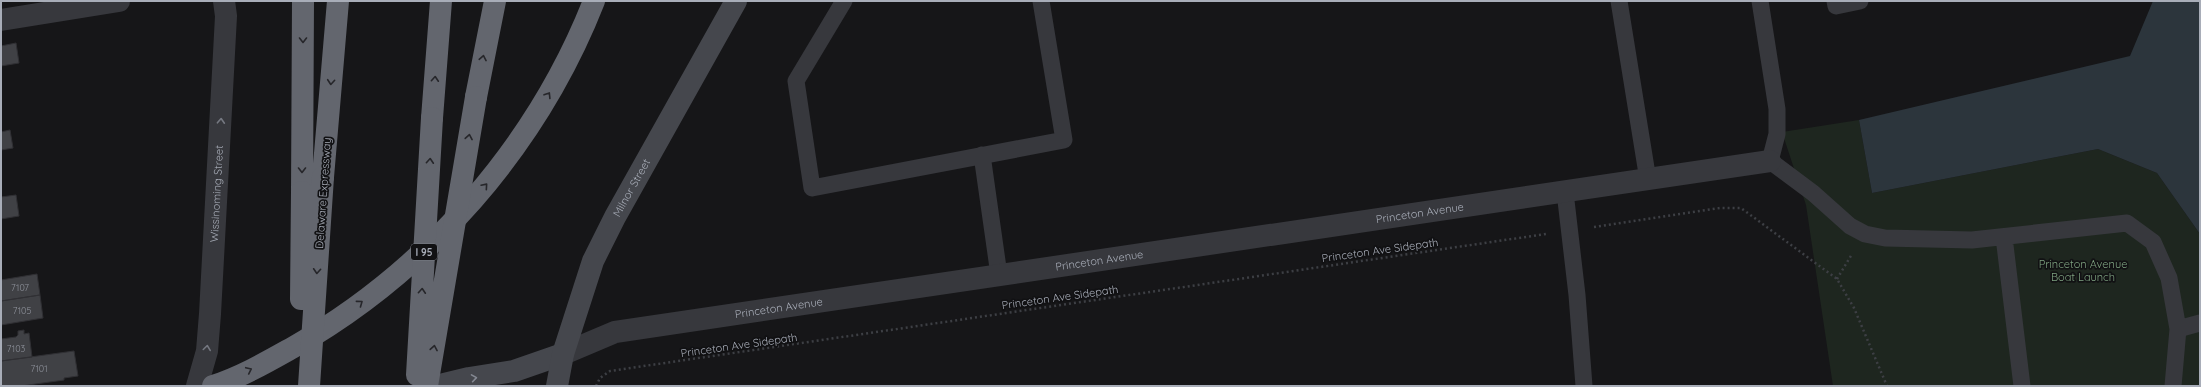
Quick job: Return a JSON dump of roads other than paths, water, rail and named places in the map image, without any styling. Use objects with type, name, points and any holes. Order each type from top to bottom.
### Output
[{"type":"highway","points":[[301,386],[303,1]]},
{"type":"highway","name":"Delaware Expressway","points":[[309,386],[323,176],[338,1]]},
{"type":"highway","name":"I 95","points":[[416,386],[432,118],[441,1]]},
{"type":"highway","points":[[427,386],[476,97],[495,1]]},
{"type":"highway","points":[[213,386],[273,359],[324,330],[387,284],[452,223],[497,172],[556,83],[594,1]]},
{"type":"main road","name":"Milnor Street","points":[[557,386],[563,354],[593,261],[615,216],[736,1]]},
{"type":"main road","name":"Princeton Avenue","points":[[436,386],[468,378],[514,372],[563,354]]},
{"type":"street","points":[[1,20],[119,1]]},
{"type":"street","name":"Wissinoming Street","points":[[197,386],[207,351],[210,321],[226,16],[224,1]]},
{"type":"street","name":"Princeton Avenue","points":[[563,354],[616,332],[1770,161]]},
{"type":"lane","points":[[844,1],[796,81],[812,188],[1064,140],[1041,1]]},
{"type":"lane","points":[[1619,1],[1648,180]]},
{"type":"lane","points":[[1760,1],[1777,109],[1777,134],[1770,161],[1813,193],[1850,226],[1865,234],[1885,238],[1972,240],[2127,223],[2153,242],[2169,278],[2178,329],[2173,386]]},
{"type":"lane","points":[[1835,1],[1836,6],[1860,1]]},
{"type":"lane","points":[[982,155],[1000,275]]},
{"type":"lane","points":[[1565,192],[1577,295],[1584,386]]},
{"type":"lane","points":[[2004,237],[2022,386]]},
{"type":"lane","points":[[2178,329],[2200,323]]},
{"type":"park label","name":"Princeton Avenue Boat Launch","points":[[2083,270]]}]
